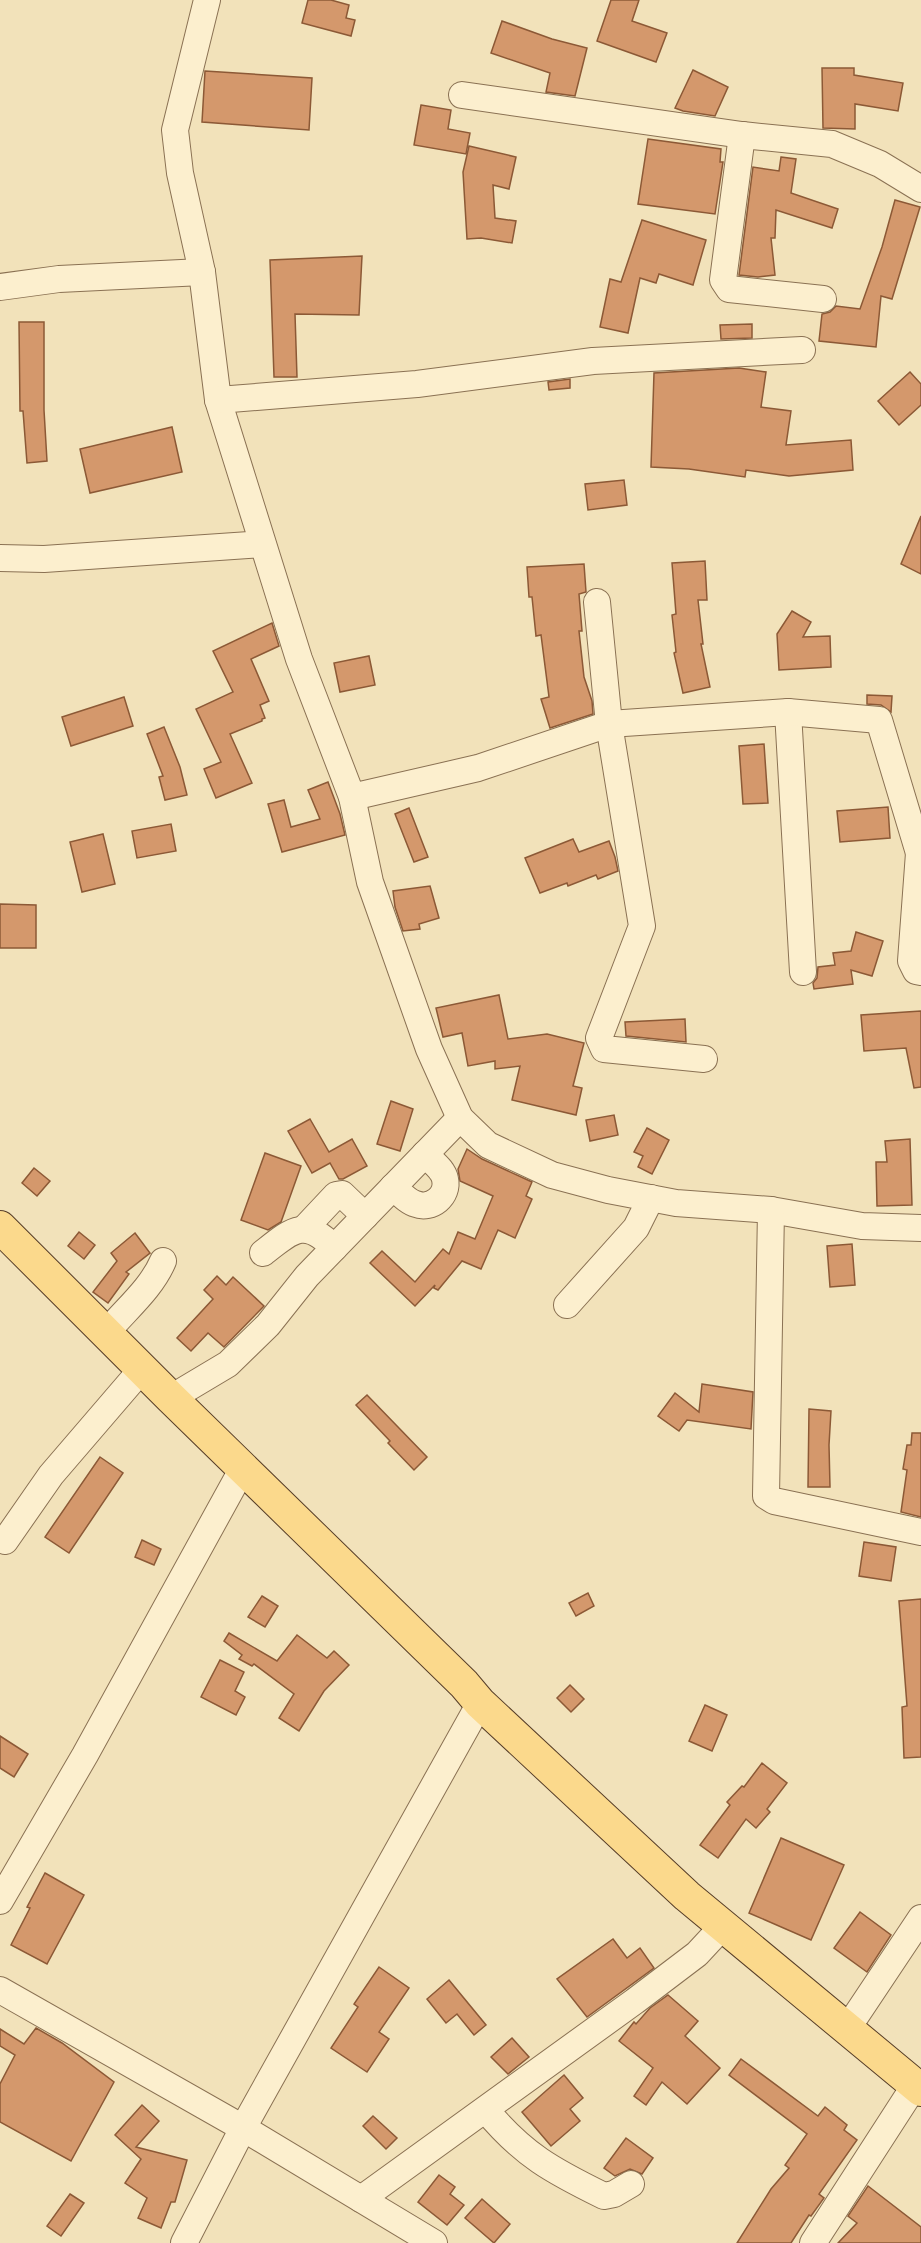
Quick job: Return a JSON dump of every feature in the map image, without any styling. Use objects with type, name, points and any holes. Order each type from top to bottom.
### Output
[{"type":"main road","points":[[3,1236],[106,1332],[464,1684],[480,1703],[687,1896],[918,2087]]},
{"type":"street","points":[[207,0],[175,130],[180,174],[202,272],[219,400],[299,659],[351,797],[370,882],[429,1049],[460,1118],[488,1145],[552,1175],[608,1190],[676,1203],[771,1210],[862,1226],[921,1228]]},
{"type":"street","points":[[462,95],[742,135],[832,144],[880,164],[921,189]]},
{"type":"street","points":[[742,135],[723,280],[729,289],[823,298]]},
{"type":"street","points":[[0,287],[59,279],[202,272]]},
{"type":"street","points":[[219,400],[417,384],[593,361],[802,350]]},
{"type":"street","points":[[0,558],[44,559],[262,544]]},
{"type":"street","points":[[597,602],[609,724],[642,926],[599,1038],[604,1048],[704,1059]]},
{"type":"street","points":[[351,797],[478,768],[609,724],[788,712],[879,720],[920,853],[911,961],[916,971],[921,972]]},
{"type":"street","points":[[788,712],[803,972]]},
{"type":"street","points":[[171,1398],[228,1364],[268,1325],[307,1276],[460,1118]]},
{"type":"street","points":[[393,1187],[415,1204],[427,1206],[441,1198],[446,1189],[442,1171],[424,1154]]},
{"type":"street","points":[[305,1228],[336,1195],[342,1194],[365,1216]]},
{"type":"street","points":[[567,1305],[636,1228],[651,1198]]},
{"type":"street","points":[[771,1210],[766,1496],[774,1501],[921,1532]]},
{"type":"street","points":[[263,1253],[294,1230],[305,1228],[323,1236],[334,1248]]},
{"type":"street","points":[[106,1332],[147,1289],[158,1274],[163,1261]]},
{"type":"street","points":[[5,1541],[51,1475],[142,1369]]},
{"type":"street","points":[[0,1901],[85,1755],[243,1468]]},
{"type":"street","points":[[184,2243],[243,2128],[480,1703]]},
{"type":"street","points":[[847,2029],[921,1918]]},
{"type":"street","points":[[361,2199],[688,1961],[723,1926]]},
{"type":"street","points":[[0,1990],[243,2128],[434,2243]]},
{"type":"street","points":[[813,2243],[918,2087]]},
{"type":"street","points":[[486,2110],[506,2134],[552,2170],[604,2196],[614,2194],[631,2184]]},
{"type":"building","points":[[308,0],[331,0],[349,5],[346,18],[355,20],[351,36],[302,23]]},
{"type":"building","points":[[611,0],[639,0],[632,21],[667,33],[656,62],[597,41]]},
{"type":"building","points":[[502,21],[552,39],[587,48],[575,96],[546,92],[550,73],[491,53]]},
{"type":"building","points":[[822,68],[854,68],[854,75],[903,83],[898,111],[855,104],[855,129],[823,128]]},
{"type":"building","points":[[693,70],[728,87],[715,116],[675,108]]},
{"type":"building","points":[[205,71],[312,78],[309,130],[202,122]]},
{"type":"building","points":[[421,105],[451,110],[448,129],[470,133],[466,154],[414,145]]},
{"type":"building","points":[[648,139],[721,149],[720,162],[723,162],[715,214],[638,204]]},
{"type":"building","points":[[469,146],[516,157],[509,189],[493,185],[495,218],[516,221],[512,243],[481,238],[467,239],[463,172]]},
{"type":"building","points":[[781,157],[796,159],[791,193],[838,209],[832,228],[776,210],[775,238],[771,238],[775,275],[758,277],[739,275],[753,167],[779,171]]},
{"type":"building","points":[[895,200],[920,207],[892,299],[881,296],[876,347],[819,341],[822,314],[830,312],[836,306],[860,309],[882,247]]},
{"type":"building","points":[[642,220],[706,240],[693,285],[659,274],[656,283],[640,278],[628,333],[600,327],[610,279],[621,282]]},
{"type":"building","points":[[362,256],[359,315],[295,314],[297,377],[274,377],[270,260]]},
{"type":"building","points":[[19,322],[44,322],[44,410],[47,461],[27,463],[23,411],[20,411]]},
{"type":"building","points":[[752,324],[752,338],[721,339],[720,325]]},
{"type":"building","points":[[739,368],[766,372],[761,407],[791,411],[786,445],[851,440],[853,470],[789,476],[746,470],[745,477],[689,469],[651,467],[654,373]]},
{"type":"building","points":[[910,372],[921,384],[921,405],[899,425],[878,401]]},
{"type":"building","points":[[570,379],[570,388],[549,390],[548,382]]},
{"type":"building","points":[[172,427],[182,472],[90,493],[80,449]]},
{"type":"building","points":[[624,480],[627,505],[588,510],[585,484]]},
{"type":"building","points":[[921,516],[921,574],[901,564]]},
{"type":"building","points":[[705,561],[707,600],[698,600],[703,644],[701,644],[710,687],[683,693],[674,653],[676,652],[672,615],[676,614],[672,563]]},
{"type":"building","points":[[584,564],[586,592],[579,594],[582,631],[579,631],[584,677],[592,701],[593,714],[550,728],[541,699],[549,697],[541,635],[536,636],[532,597],[529,597],[527,567]]},
{"type":"building","points":[[792,611],[811,622],[803,637],[830,636],[831,667],[779,670],[777,634]]},
{"type":"building","points":[[272,623],[279,646],[251,659],[269,701],[260,705],[265,718],[230,734],[252,783],[216,798],[204,769],[221,762],[196,709],[233,692],[213,651]]},
{"type":"building","points":[[369,656],[375,685],[340,692],[334,663]]},
{"type":"building","points":[[867,695],[892,696],[891,712],[881,705],[867,704]]},
{"type":"building","points":[[124,697],[133,726],[71,746],[62,717]]},
{"type":"building","points":[[164,727],[180,767],[187,795],[165,800],[159,777],[163,776],[147,734]]},
{"type":"building","points":[[764,744],[768,803],[743,804],[739,746]]},
{"type":"building","points":[[328,782],[345,835],[282,852],[268,804],[284,800],[291,827],[320,819],[308,790]]},
{"type":"building","points":[[888,807],[890,838],[840,842],[837,811]]},
{"type":"building","points":[[409,808],[428,857],[414,862],[395,814]]},
{"type":"building","points":[[171,824],[176,851],[137,858],[132,831]]},
{"type":"building","points":[[103,834],[115,884],[82,892],[70,842]]},
{"type":"building","points":[[573,839],[579,852],[609,841],[618,871],[598,879],[596,875],[568,886],[567,883],[540,893],[525,858]]},
{"type":"building","points":[[430,886],[439,918],[419,924],[420,929],[403,931],[395,907],[393,891]]},
{"type":"building","points":[[0,904],[36,905],[36,948],[0,948]]},
{"type":"building","points":[[856,932],[883,941],[872,976],[851,970],[853,984],[814,989],[813,983],[817,978],[818,967],[835,965],[833,953],[851,951]]},
{"type":"building","points":[[499,995],[508,1039],[547,1034],[584,1043],[573,1086],[582,1088],[576,1115],[512,1100],[520,1066],[495,1069],[495,1061],[468,1066],[462,1033],[443,1037],[436,1008]]},
{"type":"building","points":[[921,1011],[921,1087],[914,1088],[906,1048],[864,1051],[861,1015]]},
{"type":"building","points":[[685,1019],[686,1042],[626,1036],[625,1022]]},
{"type":"building","points":[[391,1101],[413,1109],[400,1151],[377,1144]]},
{"type":"building","points":[[614,1115],[618,1135],[590,1141],[586,1120]]},
{"type":"building","points":[[310,1119],[329,1152],[352,1139],[367,1166],[343,1179],[339,1179],[330,1163],[312,1173],[288,1131]]},
{"type":"building","points":[[647,1128],[669,1140],[652,1174],[638,1167],[643,1156],[634,1152]]},
{"type":"building","points":[[910,1139],[912,1205],[877,1206],[876,1162],[887,1162],[885,1141]]},
{"type":"building","points":[[467,1149],[482,1159],[532,1182],[526,1196],[532,1199],[515,1238],[498,1230],[481,1269],[462,1261],[438,1290],[434,1288],[435,1285],[415,1306],[370,1263],[382,1251],[415,1282],[443,1249],[449,1254],[458,1232],[475,1239],[493,1196],[460,1181],[458,1169]]},
{"type":"building","points":[[265,1153],[301,1166],[281,1222],[268,1230],[241,1220]]},
{"type":"building","points":[[34,1168],[50,1181],[37,1196],[22,1183]]},
{"type":"building","points":[[79,1232],[95,1245],[84,1259],[68,1246]]},
{"type":"building","points":[[135,1233],[150,1253],[126,1272],[129,1274],[108,1303],[93,1292],[117,1261],[111,1253]]},
{"type":"building","points":[[852,1244],[855,1285],[830,1287],[827,1246]]},
{"type":"building","points":[[217,1276],[226,1285],[233,1277],[264,1306],[224,1347],[208,1333],[191,1351],[177,1338],[213,1299],[204,1290]]},
{"type":"building","points":[[702,1384],[753,1392],[751,1429],[687,1420],[679,1431],[658,1416],[675,1393],[699,1412]]},
{"type":"building","points":[[367,1395],[427,1457],[414,1470],[356,1405]]},
{"type":"building","points":[[809,1409],[831,1411],[830,1487],[808,1487]]},
{"type":"building","points":[[912,1433],[921,1433],[921,1517],[901,1512],[907,1470],[903,1469],[907,1445],[911,1445]]},
{"type":"building","points":[[100,1457],[123,1473],[69,1553],[45,1537]]},
{"type":"building","points":[[142,1540],[161,1549],[154,1565],[135,1557]]},
{"type":"building","points":[[864,1542],[896,1547],[891,1581],[859,1576]]},
{"type":"building","points":[[588,1593],[594,1606],[576,1616],[569,1603]]},
{"type":"building","points":[[262,1596],[278,1606],[265,1627],[248,1617]]},
{"type":"building","points":[[921,1599],[921,1757],[904,1758],[902,1707],[907,1706],[899,1601]]},
{"type":"building","points":[[229,1633],[277,1661],[297,1635],[327,1658],[334,1651],[349,1665],[324,1691],[299,1731],[279,1718],[294,1694],[254,1664],[252,1666],[239,1659],[242,1655],[224,1641]]},
{"type":"building","points":[[220,1660],[244,1672],[235,1691],[245,1697],[236,1715],[201,1697]]},
{"type":"building","points":[[570,1685],[584,1699],[571,1712],[557,1698]]},
{"type":"building","points":[[705,1705],[727,1715],[712,1751],[689,1741]]},
{"type":"building","points":[[0,1736],[28,1754],[14,1777],[0,1768]]},
{"type":"building","points":[[762,1763],[787,1783],[767,1809],[770,1812],[756,1828],[746,1819],[718,1858],[700,1845],[730,1805],[727,1802],[742,1786],[744,1787]]},
{"type":"building","points":[[781,1838],[844,1865],[811,1940],[749,1913]]},
{"type":"building","points":[[45,1873],[84,1895],[47,1964],[11,1945]]},
{"type":"building","points":[[860,1912],[891,1935],[867,1972],[834,1948]]},
{"type":"building","points":[[613,1939],[627,1958],[640,1948],[654,1968],[587,2017],[557,1979]]},
{"type":"building","points":[[379,1967],[409,1988],[379,2032],[389,2039],[367,2072],[331,2048],[358,2007],[354,2004]]},
{"type":"building","points":[[449,1980],[486,2025],[474,2035],[457,2014],[446,2023],[427,1999]]},
{"type":"building","points":[[668,1995],[698,2021],[685,2036],[720,2068],[687,2104],[662,2082],[646,2105],[634,2096],[653,2068],[619,2041],[634,2022],[636,2024],[650,2008]]},
{"type":"building","points":[[36,2028],[62,2043],[114,2082],[71,2161],[0,2122],[0,2084],[15,2055],[0,2046],[0,2029],[24,2044]]},
{"type":"building","points":[[512,2038],[529,2057],[508,2074],[491,2057]]},
{"type":"building","points":[[741,2059],[818,2116],[825,2107],[847,2125],[844,2130],[857,2140],[819,2194],[824,2198],[811,2216],[809,2215],[791,2243],[737,2243],[771,2189],[789,2168],[785,2165],[807,2134],[729,2075]]},
{"type":"building","points":[[564,2075],[583,2098],[570,2109],[580,2121],[551,2146],[522,2112]]},
{"type":"building","points":[[142,2105],[159,2121],[136,2147],[187,2160],[175,2202],[171,2202],[161,2228],[138,2218],[147,2198],[125,2183],[141,2159],[115,2135]]},
{"type":"building","points":[[373,2116],[397,2138],[386,2149],[363,2126]]},
{"type":"building","points":[[626,2138],[653,2158],[642,2174],[630,2169],[615,2176],[604,2168]]},
{"type":"building","points":[[439,2175],[455,2187],[450,2194],[464,2205],[447,2225],[418,2202]]},
{"type":"building","points":[[868,2186],[921,2227],[921,2243],[838,2243],[857,2223],[848,2216]]},
{"type":"building","points":[[70,2194],[84,2203],[61,2236],[47,2226]]},
{"type":"building","points":[[482,2199],[510,2224],[494,2243],[465,2218]]}]
